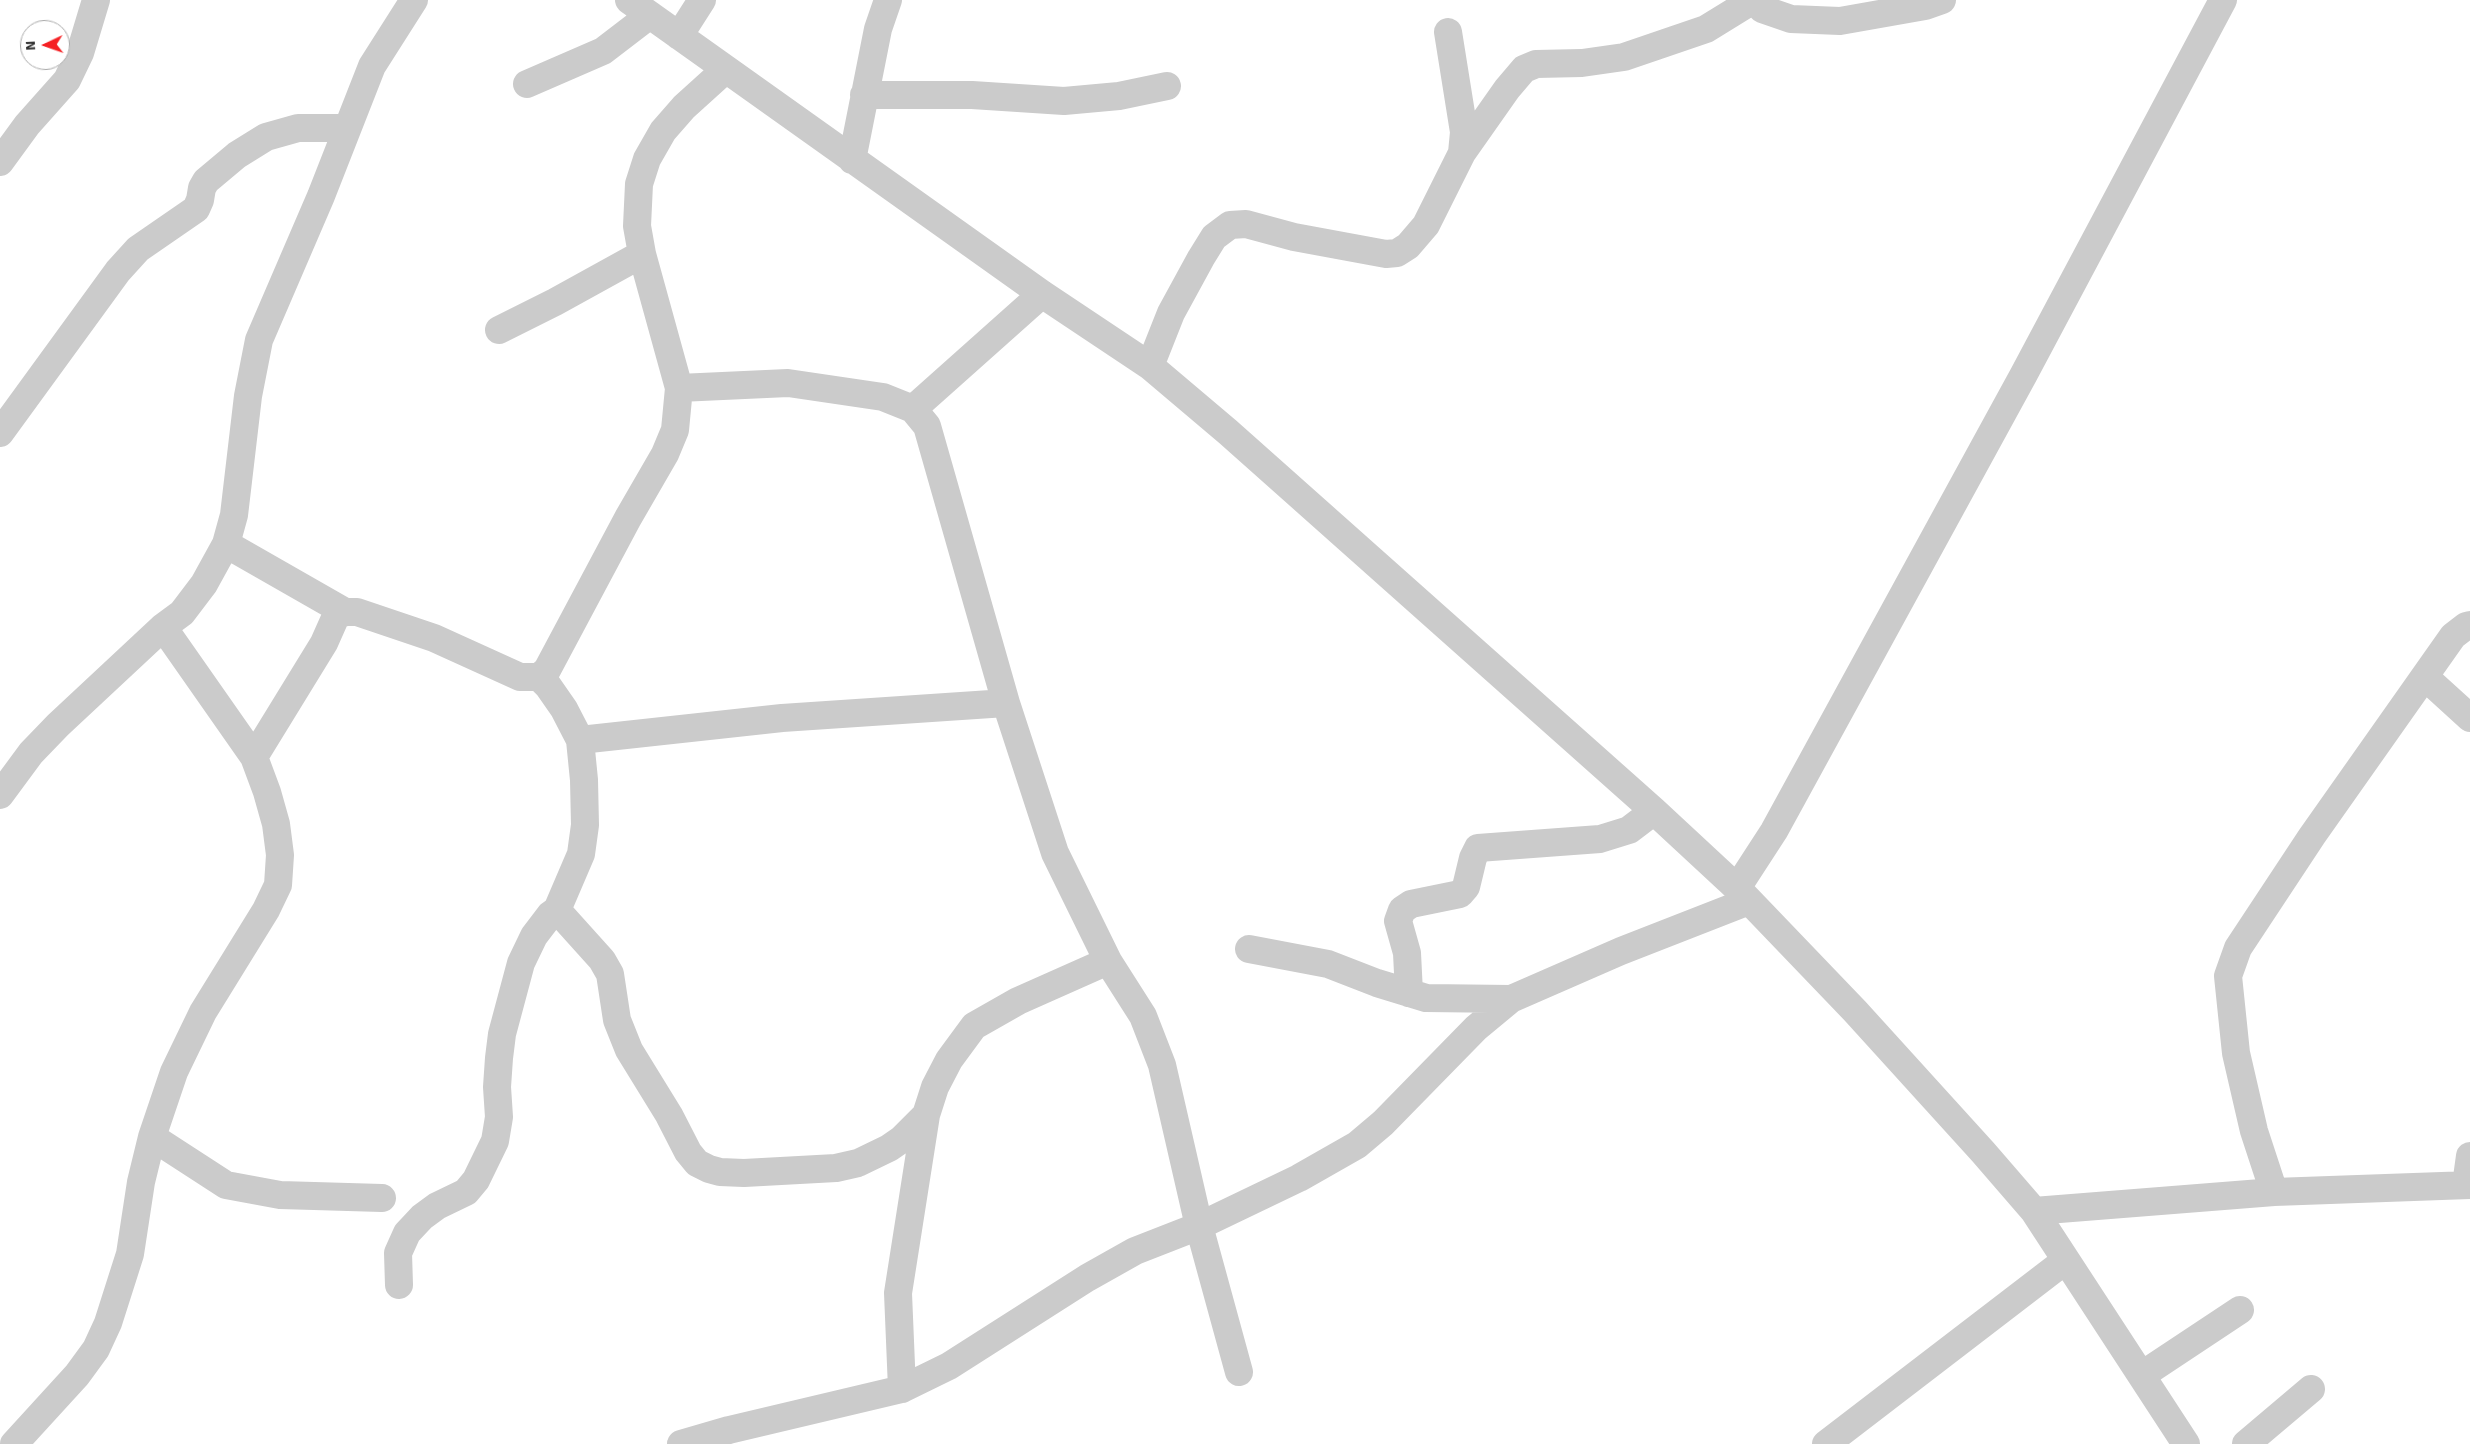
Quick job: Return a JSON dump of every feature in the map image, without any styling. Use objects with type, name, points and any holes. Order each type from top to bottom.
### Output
[{"type":"street","points":[[0,162],[27,125],[67,80],[80,53],[96,0]]},
{"type":"street","points":[[0,795],[31,754],[58,725],[163,627],[182,612],[204,584],[226,544],[234,515],[248,396],[259,340],[322,196],[372,66],[414,0]]},
{"type":"street","points":[[679,36],[702,0]]},
{"type":"street","points":[[852,160],[878,29],[888,0]]},
{"type":"street","points":[[1150,366],[1171,313],[1201,258],[1214,237],[1230,225],[1246,224],[1294,237],[1386,254],[1397,253],[1408,246],[1426,226],[1462,153],[1506,89],[1524,69],[1536,64],[1582,64],[1624,57],[1706,29],[1754,0],[1762,9],[1791,19],[1840,21],[1925,6],[1942,0]]},
{"type":"street","points":[[682,1444],[729,1430],[902,1389],[949,1366],[1087,1278],[1135,1251],[1199,1226],[1299,1178],[1357,1146],[1383,1123],[1476,1028],[1511,999],[1621,952],[1743,894],[1774,830],[2024,374],[2223,0]]},
{"type":"street","points":[[527,84],[603,51],[640,8],[1042,294],[1150,366],[1243,445],[1654,811],[1743,894],[1945,1110],[2034,1211],[2186,1444]]},
{"type":"street","points":[[1448,32],[1464,132],[1462,153]]},
{"type":"street","points":[[254,757],[324,642],[336,616],[345,612],[357,612],[434,638],[520,677],[539,677],[547,670],[628,518],[666,454],[675,430],[679,388],[642,254],[637,226],[639,184],[647,158],[663,131],[684,107],[726,69]]},
{"type":"street","points":[[864,95],[972,95],[1064,101],[1119,96],[1167,86]]},
{"type":"street","points":[[0,433],[118,271],[138,249],[196,209],[206,181],[237,155],[266,137],[298,128],[347,128]]},
{"type":"street","points":[[499,330],[555,302],[642,254]]},
{"type":"street","points":[[914,409],[1042,294]]},
{"type":"street","points":[[679,388],[788,383],[883,397],[914,409],[927,426],[1006,704],[1055,853],[1108,961],[1143,1016],[1162,1065],[1199,1226],[1239,1372]]},
{"type":"street","points":[[226,544],[345,612]]},
{"type":"street","points":[[2274,1192],[2254,1131],[2236,1053],[2228,976],[2238,948],[2312,836],[2453,636],[2470,625]]},
{"type":"street","points":[[14,1444],[77,1375],[96,1349],[108,1323],[130,1254],[141,1182],[152,1137],[174,1072],[203,1012],[266,910],[278,885],[280,855],[276,824],[254,757],[163,627]]},
{"type":"street","points":[[399,1285],[398,1253],[407,1233],[422,1217],[437,1206],[466,1192],[476,1180],[495,1141],[499,1117],[497,1087],[502,1034],[521,963],[534,936],[550,915],[557,910],[571,880],[582,844],[585,825],[580,740],[564,709],[548,686],[539,677]]},
{"type":"street","points":[[2425,677],[2470,718]]},
{"type":"street","points":[[580,740],[782,718],[1006,704]]},
{"type":"street","points":[[1408,993],[1407,953],[1398,920],[1402,910],[1411,904],[1460,894],[1466,887],[1473,858],[1478,848],[1600,839],[1629,830],[1654,811]]},
{"type":"street","points":[[557,910],[602,960],[610,974],[617,1020],[629,1050],[669,1115],[688,1152],[698,1163],[720,1172],[744,1173],[836,1168],[858,1163],[889,1148],[902,1139],[926,1115]]},
{"type":"street","points":[[1250,949],[1328,964],[1426,998],[1511,999]]},
{"type":"street","points":[[902,1389],[898,1292],[926,1115],[935,1087],[949,1060],[974,1026],[1018,1001],[1108,961]]},
{"type":"street","points":[[152,1137],[226,1185],[280,1195],[372,1190],[409,1204],[437,1206]]},
{"type":"street","points":[[2034,1211],[2274,1192],[2468,1185],[2470,1156]]},
{"type":"street","points":[[1826,1444],[2066,1260]]},
{"type":"street","points":[[2142,1375],[2240,1310]]},
{"type":"street","points":[[2246,1444],[2310,1389]]}]
